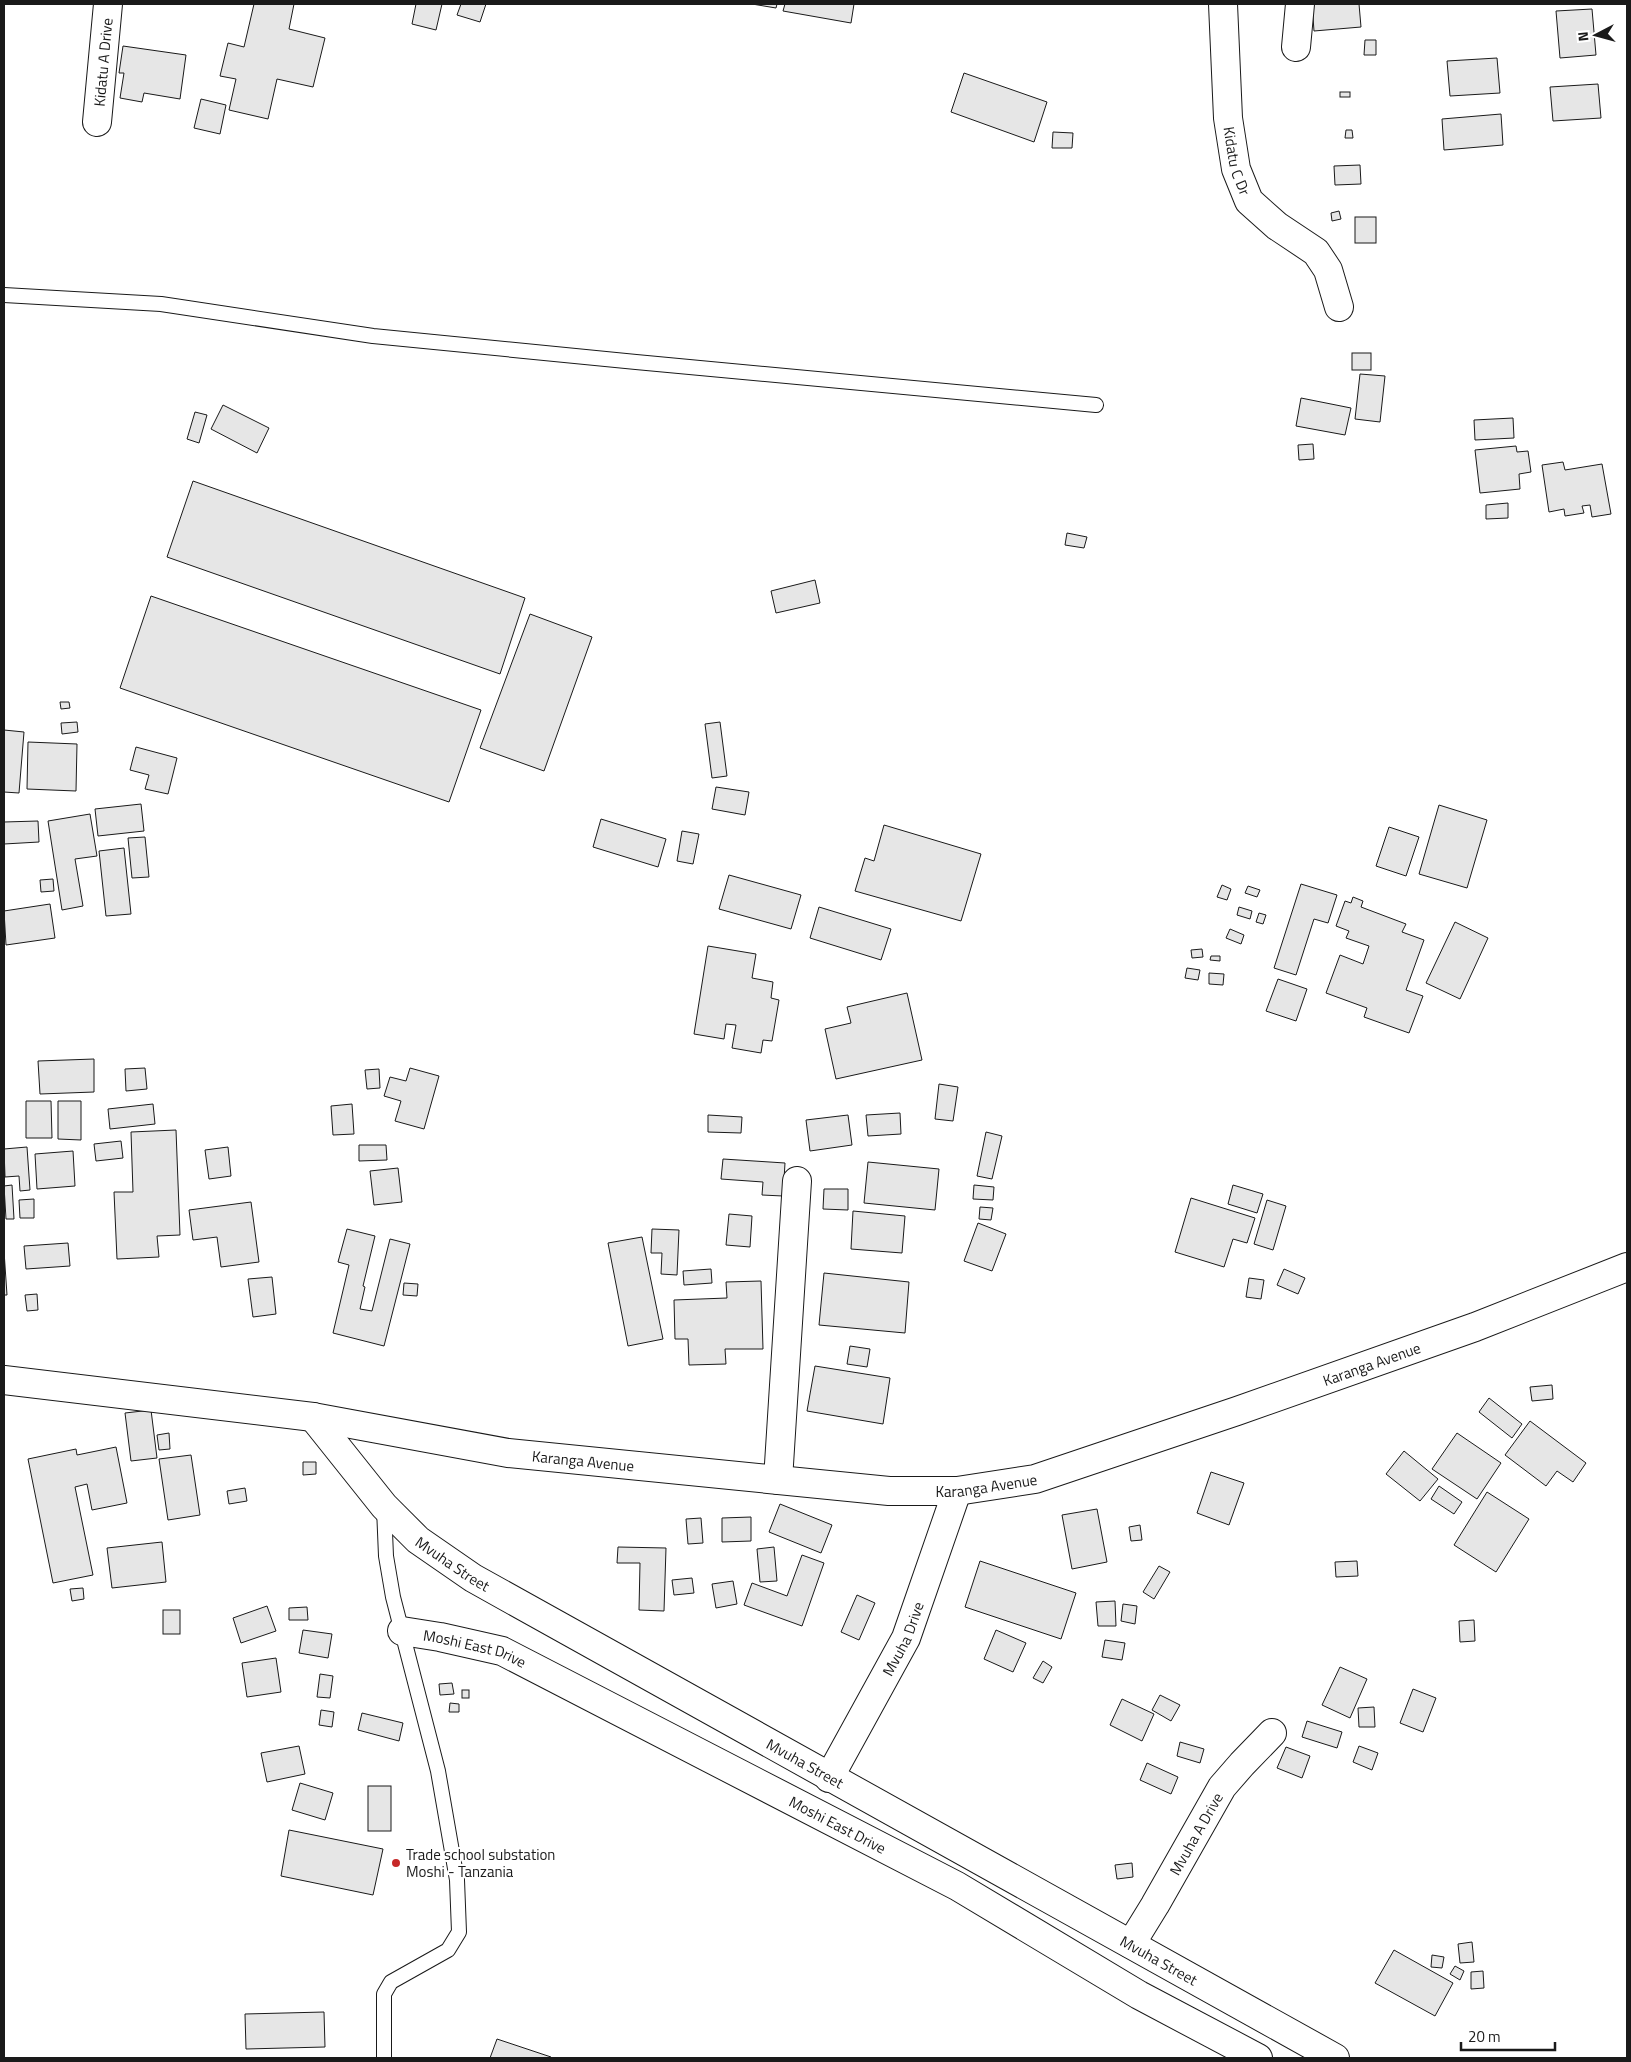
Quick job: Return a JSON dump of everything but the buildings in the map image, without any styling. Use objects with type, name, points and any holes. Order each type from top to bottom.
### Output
[{"type":"street","name":"Kidatu A Drive","points":[[97,122],[108,4]]},
{"type":"street","name":"Kidatu C Dr","points":[[1223,4],[1228,118],[1236,169],[1249,201],[1277,226],[1316,252],[1328,270],[1339,307]]},
{"type":"street","points":[[1296,47],[1300,4]]},
{"type":"street","points":[[778,1480],[797,1181]]},
{"type":"street","name":"Karanga Avenue","points":[[4,1380],[314,1417],[508,1453],[889,1491],[957,1492],[1035,1479],[1475,1327],[1627,1267]]},
{"type":"street","name":"Mvuha Street","points":[[314,1417],[384,1506],[418,1540],[473,1578],[1335,2058]]},
{"type":"street","name":"Mvuha Drive","points":[[830,1778],[906,1638],[957,1492]]},
{"type":"street","name":"Moshi East Drive","points":[[402,1631],[440,1637],[502,1652],[957,1886],[1139,1994],[1258,2058]]},
{"type":"street","name":"Mvuha A Drive","points":[[1131,1944],[1222,1787],[1272,1733]]},
{"type":"lane","points":[[4,295],[161,304],[373,336],[1096,405]]},
{"type":"lane","points":[[384,1506],[386,1556],[402,1631],[438,1771],[456,1880],[459,1932],[448,1950],[390,1982],[384,1994],[384,2058]]},
{"type":"place","name":"Trade school substation Moshi - Tanzania","points":[[396,1863]]}]
